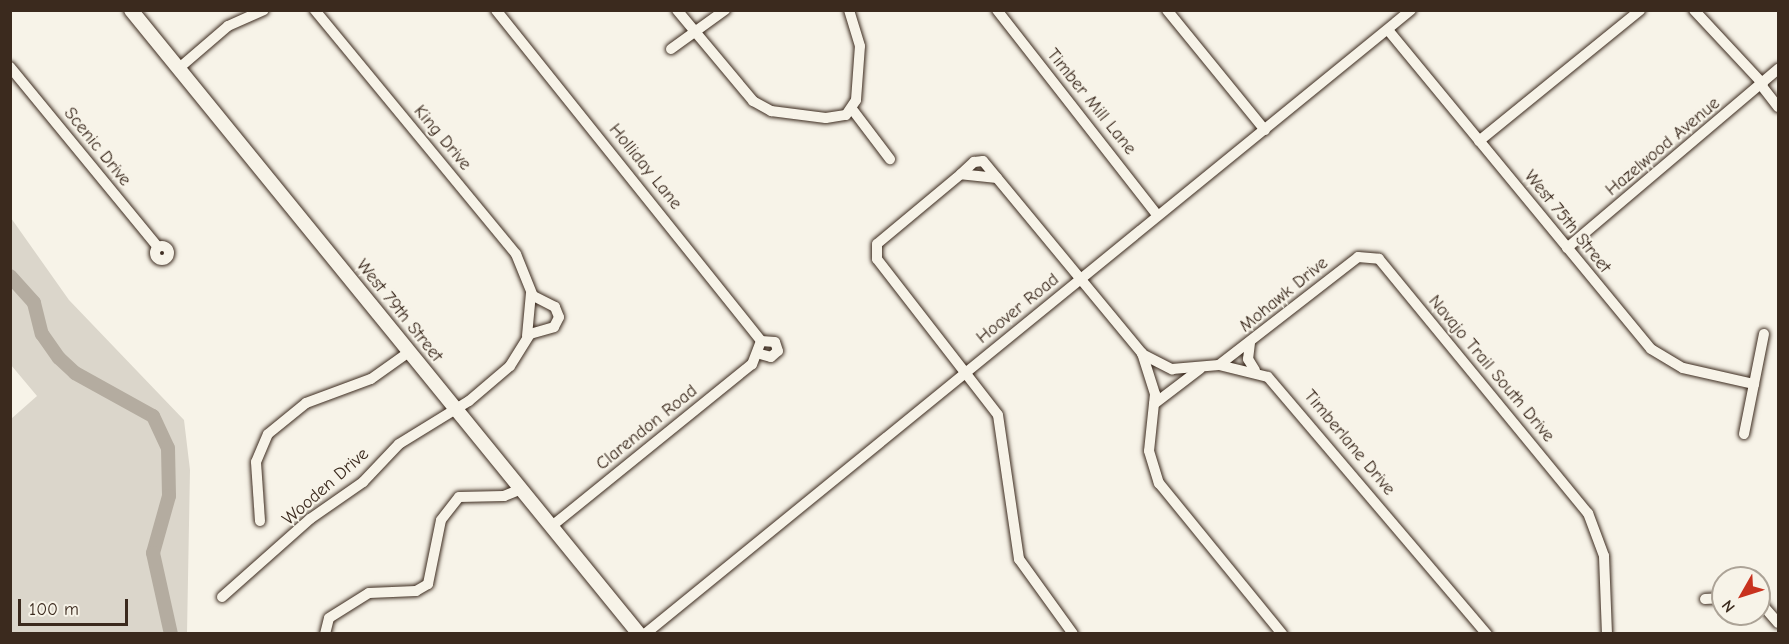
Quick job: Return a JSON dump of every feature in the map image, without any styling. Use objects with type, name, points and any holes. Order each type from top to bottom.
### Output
[{"type":"main road","name":"West 79th Street","points":[[131,10],[639,633]]},
{"type":"street","points":[[178,69],[228,27],[264,10]]},
{"type":"street","name":"King Drive","points":[[315,10],[516,254],[531,292],[527,337],[510,366],[456,410]]},
{"type":"street","name":"Holliday Lane","points":[[496,10],[761,348],[776,355],[776,343],[761,348]]},
{"type":"street","points":[[677,10],[759,105],[814,118],[850,111]]},
{"type":"street","points":[[671,49],[725,10]]},
{"type":"street","points":[[849,10],[860,46],[850,111],[890,159]]},
{"type":"street","name":"Timber Mill Lane","points":[[997,10],[1158,216]]},
{"type":"street","points":[[1167,10],[1265,130]]},
{"type":"street","name":"Hoover Road","points":[[645,633],[1411,10]]},
{"type":"street","points":[[1479,141],[1640,10]]},
{"type":"street","points":[[1694,10],[1762,84],[1779,107]]},
{"type":"street","name":"West 75th Street","points":[[1388,30],[1567,248],[1661,358],[1754,384]]},
{"type":"street","name":"Scenic Drive","points":[[10,67],[158,247]]},
{"type":"street","name":"Hazelwood Avenue","points":[[1567,248],[1779,69]]},
{"type":"street","points":[[1073,633],[1020,562],[1002,425],[966,373],[877,259],[877,244],[978,160],[997,178],[1142,354],[1154,404],[1149,451],[1159,483],[1282,633]]},
{"type":"street","points":[[961,174],[978,173],[997,178]]},
{"type":"street","name":"Mohawk Drive","points":[[1219,365],[1358,257],[1370,255]]},
{"type":"street","name":"Navajo Trail South Drive","points":[[1370,255],[1584,507],[1604,556],[1607,633]]},
{"type":"street","points":[[527,337],[554,327],[559,317],[555,307],[531,292]]},
{"type":"street","points":[[1744,434],[1764,334]]},
{"type":"street","points":[[1250,343],[1248,359],[1255,370]]},
{"type":"street","name":"Clarendon Road","points":[[552,526],[761,348]]},
{"type":"street","points":[[260,521],[256,462],[268,434],[306,403],[371,379],[409,352]]},
{"type":"street","name":"Timberlane Drive","points":[[1142,354],[1172,369],[1200,369],[1219,365],[1255,370],[1287,394],[1487,633]]},
{"type":"street","points":[[1154,404],[1200,369]]},
{"type":"street","name":"Wooden Drive","points":[[222,597],[310,519],[363,482],[399,444],[456,410]]},
{"type":"street","points":[[325,633],[329,618],[369,593],[416,591],[428,584],[441,520],[456,498],[467,493],[504,496],[521,489]]},
{"type":"street","points":[[1705,599],[1711,598]]},
{"type":"shaded area","points":[[11,218],[69,300],[184,420],[190,470],[187,633],[11,633],[11,419],[37,396],[11,365]]},
{"type":"waterway","points":[[10,276],[34,303],[42,334],[59,358],[75,373],[153,416],[168,448],[169,496],[153,553],[171,634]]}]
